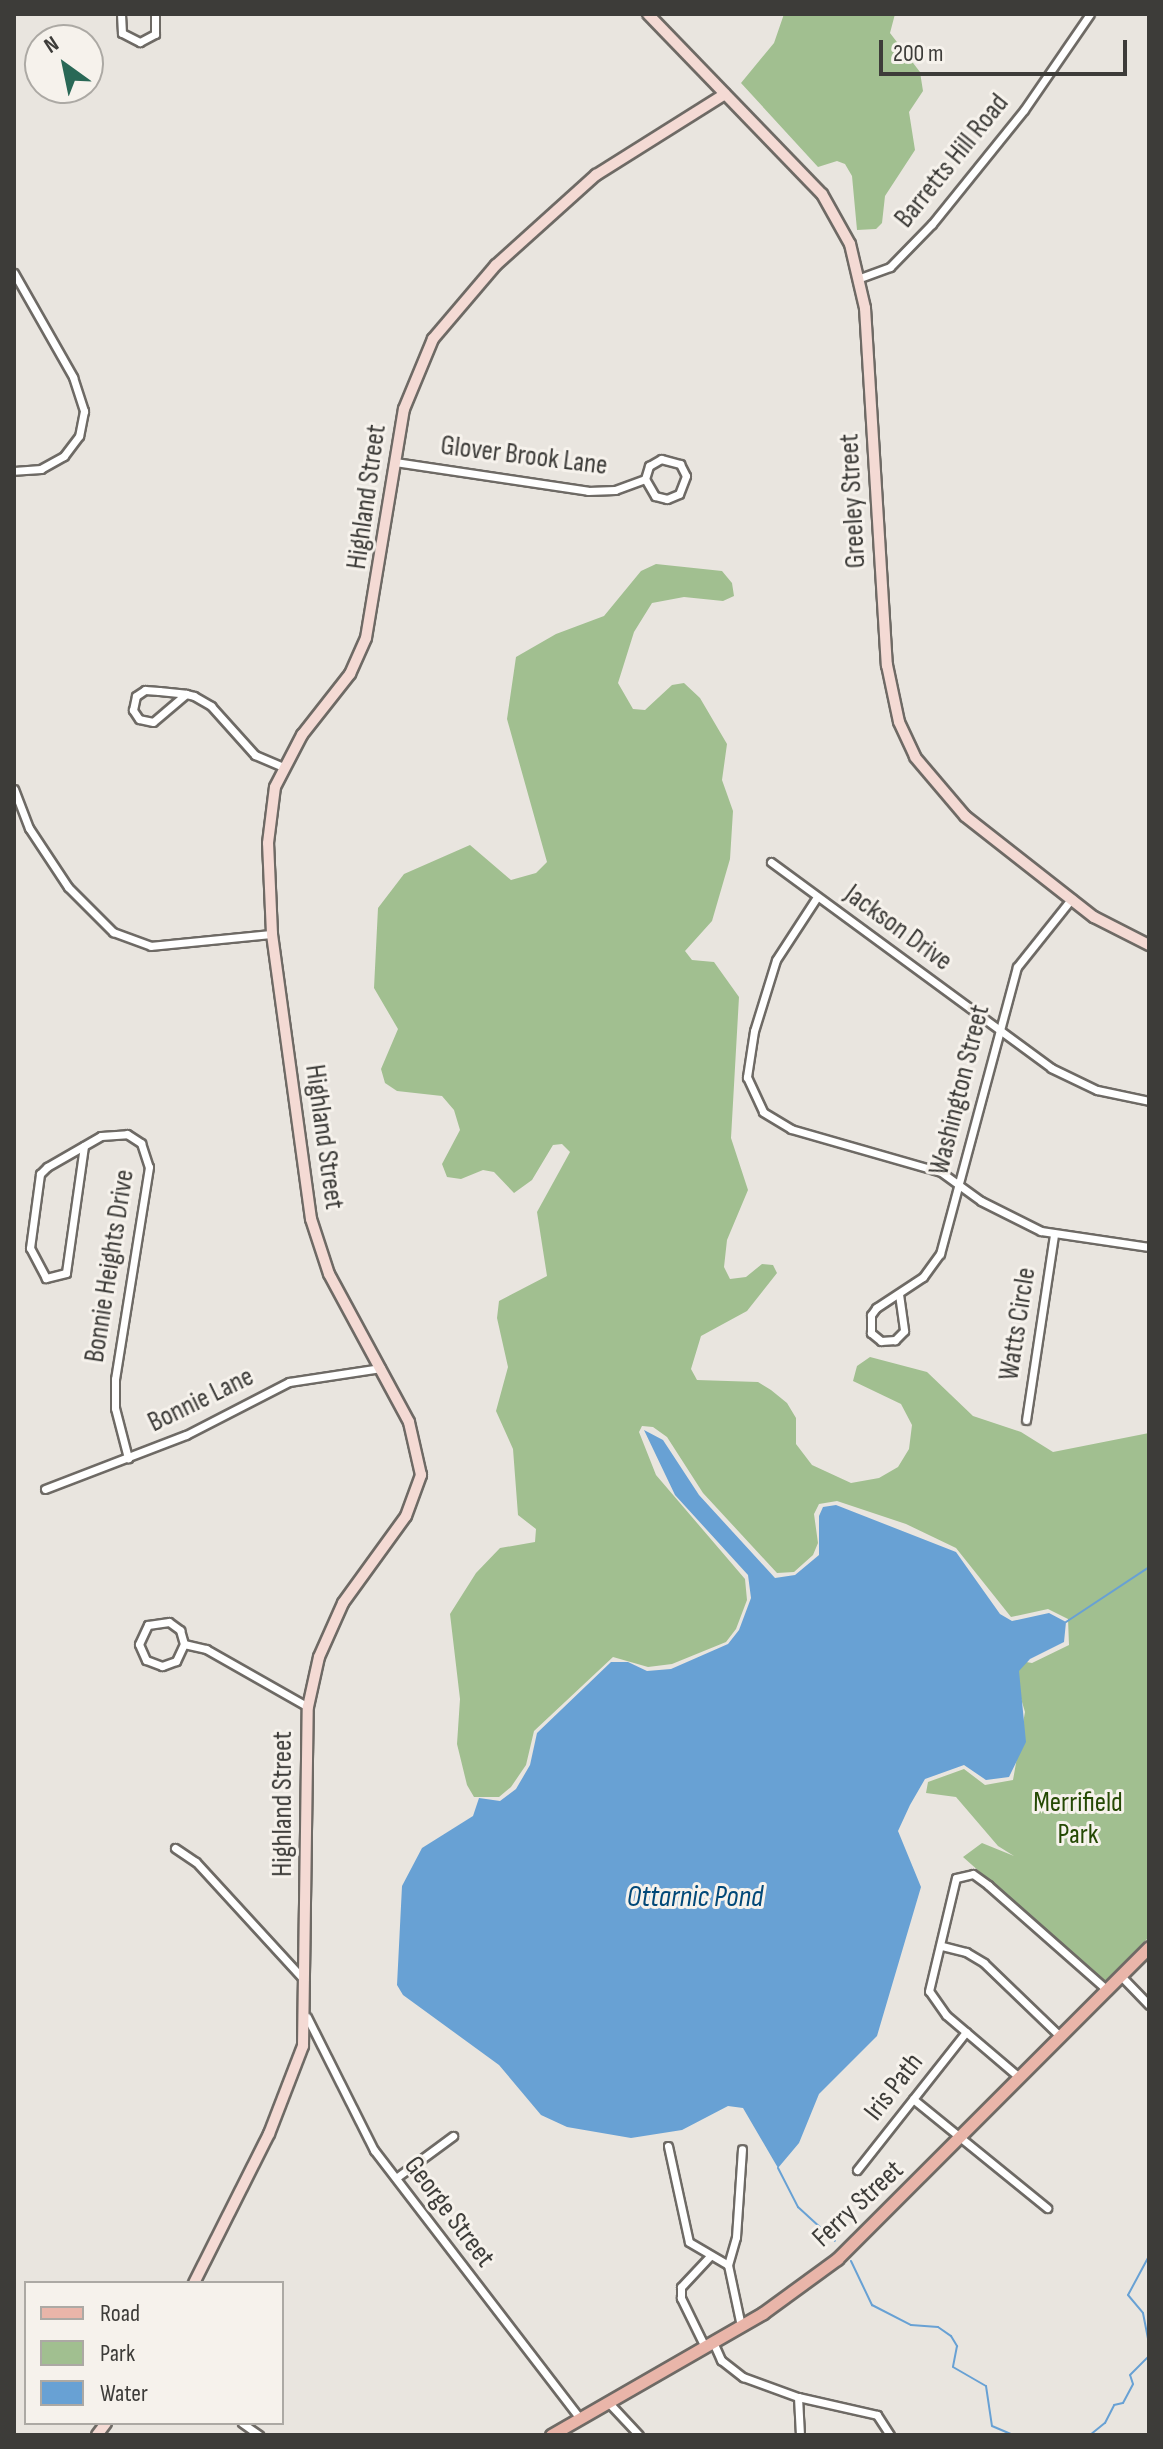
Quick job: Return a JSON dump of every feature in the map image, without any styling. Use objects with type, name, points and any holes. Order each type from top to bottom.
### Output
[{"type":"main road","name":"Ferry Street","points":[[551,2435],[741,2326],[837,2259],[1149,1947]]},
{"type":"street","points":[[121,14],[122,33],[140,42],[155,34],[155,14]]},
{"type":"street","name":"Greeley Street","points":[[648,14],[822,194],[842,227],[860,278],[886,652],[899,722],[925,774],[950,803],[1072,898],[1112,928],[1149,945]]},
{"type":"street","name":"Barretts Hill Road","points":[[860,278],[890,267],[932,224],[1039,90],[1090,14]]},
{"type":"street","name":"Highland Street","points":[[195,2281],[294,2077],[307,2017],[304,1980],[308,1707],[333,1620],[406,1516],[419,1489],[416,1441],[381,1368],[329,1274],[315,1238],[272,934],[270,815],[283,767],[350,674],[366,638],[395,462],[416,372],[456,308],[596,175],[725,94]]},
{"type":"street","points":[[14,273],[73,377],[84,411],[79,436],[64,456],[41,469],[14,471]]},
{"type":"street","name":"Glover Brook Lane","points":[[395,462],[588,491],[615,490],[645,479],[654,461],[668,458],[680,464],[686,476],[679,494],[667,499],[650,491],[645,479]]},
{"type":"street","points":[[186,694],[153,722],[139,719],[133,710],[136,696],[145,690],[186,694],[211,706],[255,755],[283,767]]},
{"type":"street","points":[[14,789],[29,828],[68,887],[113,932],[151,946],[272,934]]},
{"type":"street","name":"Jackson Drive","points":[[771,862],[999,1030],[1079,1083],[1149,1101]]},
{"type":"street","points":[[817,897],[776,960],[748,1060],[752,1093],[774,1122],[941,1172],[1014,1220],[1054,1235],[1149,1247]]},
{"type":"street","name":"Washington Street","points":[[899,1294],[904,1331],[895,1340],[881,1341],[871,1333],[871,1315],[936,1262],[1017,967],[1072,898]]},
{"type":"street","name":"Bonnie Heights Drive","points":[[84,1146],[69,1266],[61,1278],[46,1278],[30,1248],[36,1182],[47,1167],[101,1136],[127,1134],[141,1143],[149,1167],[115,1379],[115,1408],[128,1458]]},
{"type":"street","name":"Watts Circle","points":[[1026,1420],[1054,1235]]},
{"type":"street","name":"Bonnie Lane","points":[[45,1489],[204,1427],[289,1382],[381,1368]]},
{"type":"street","points":[[162,1621],[178,1627],[184,1644],[176,1661],[162,1666],[146,1660],[139,1644],[146,1628],[162,1621]]},
{"type":"street","points":[[184,1644],[206,1649],[308,1707]]},
{"type":"street","points":[[175,1848],[196,1862],[304,1980]]},
{"type":"street","points":[[1020,2078],[966,2032],[929,1991],[942,1946],[952,1887],[964,1873],[988,1885],[1107,1990]]},
{"type":"street","points":[[942,1946],[984,1963],[1061,2037]]},
{"type":"street","points":[[1121,1976],[1149,2005]]},
{"type":"street","name":"George Street","points":[[307,2017],[374,2150],[580,2418]]},
{"type":"street","name":"Iris Path","points":[[857,2170],[966,2032]]},
{"type":"street","points":[[913,2099],[958,2140],[1047,2208]]},
{"type":"street","points":[[396,2178],[453,2136]]},
{"type":"street","points":[[668,2146],[689,2242],[728,2265]]},
{"type":"street","points":[[741,2326],[728,2265],[736,2237],[742,2149]]},
{"type":"street","points":[[710,2256],[681,2287],[681,2298],[709,2345],[736,2373],[798,2397],[877,2415],[890,2435]]},
{"type":"street","points":[[798,2397],[800,2435]]},
{"type":"street","points":[[608,2402],[639,2435]]},
{"type":"green space","points":[[784,14],[895,14],[890,33],[920,72],[923,91],[909,112],[915,150],[885,196],[882,223],[876,229],[857,230],[852,176],[845,164],[837,161],[818,167],[741,83],[774,43]]},
{"type":"green space","name":"Merrifield Park","points":[[656,564],[722,571],[732,583],[734,596],[723,601],[684,597],[652,603],[634,632],[618,683],[633,709],[645,710],[672,685],[684,683],[700,698],[727,744],[722,780],[733,811],[730,859],[712,921],[685,951],[692,960],[714,962],[739,997],[731,1138],[748,1190],[727,1240],[724,1267],[730,1279],[746,1277],[762,1264],[773,1265],[777,1273],[747,1311],[701,1336],[691,1369],[697,1380],[758,1382],[771,1390],[787,1403],[796,1418],[796,1444],[812,1465],[851,1483],[879,1478],[898,1467],[909,1449],[912,1425],[901,1404],[853,1381],[857,1366],[870,1357],[927,1372],[973,1416],[1021,1432],[1053,1452],[1149,1433],[1149,1937],[1104,1982],[963,1857],[982,1843],[1014,1856],[998,1846],[956,1797],[926,1793],[928,1782],[964,1769],[985,1785],[1013,1780],[1025,1712],[1014,1675],[1020,1661],[1032,1663],[1069,1645],[1068,1619],[1048,1609],[1011,1617],[956,1548],[906,1524],[837,1501],[819,1504],[814,1514],[818,1543],[813,1555],[794,1572],[777,1573],[703,1493],[667,1437],[653,1427],[642,1426],[639,1432],[656,1475],[745,1579],[747,1600],[736,1629],[726,1642],[672,1664],[648,1667],[613,1657],[534,1731],[526,1765],[511,1787],[499,1797],[474,1797],[467,1785],[457,1744],[460,1699],[450,1614],[476,1573],[500,1548],[535,1542],[536,1529],[518,1515],[513,1449],[496,1411],[508,1367],[497,1318],[499,1301],[547,1276],[537,1212],[570,1152],[562,1144],[553,1145],[532,1180],[514,1193],[494,1172],[483,1170],[461,1179],[447,1177],[442,1164],[460,1130],[454,1110],[442,1096],[397,1091],[385,1083],[381,1069],[398,1029],[374,988],[378,908],[404,874],[470,845],[511,880],[536,873],[547,862],[507,719],[516,657],[556,634],[604,616],[641,571]]},
{"type":"water","name":"Ottarnic Pond","points":[[644,1430],[663,1440],[699,1495],[775,1578],[795,1575],[819,1555],[819,1516],[823,1507],[836,1505],[956,1552],[1000,1614],[1012,1621],[1049,1613],[1066,1622],[1064,1642],[1030,1659],[1019,1671],[1026,1742],[1009,1777],[986,1780],[964,1765],[925,1779],[910,1805],[898,1831],[921,1887],[877,2036],[819,2094],[799,2143],[778,2168],[743,2108],[728,2106],[682,2130],[631,2138],[567,2127],[541,2115],[499,2065],[403,1995],[397,1985],[402,1886],[422,1848],[473,1816],[479,1798],[500,1801],[516,1789],[530,1765],[537,1733],[611,1662],[628,1662],[647,1671],[671,1669],[728,1644],[739,1630],[751,1598],[748,1575],[675,1495]]},
{"type":"waterway","points":[[1066,1622],[1149,1567]]},
{"type":"waterway","points":[[778,2168],[798,2207],[835,2241]]},
{"type":"waterway","points":[[1149,2256],[1128,2295],[1143,2313],[1149,2344]]},
{"type":"waterway","points":[[851,2261],[872,2305],[911,2325],[938,2327],[951,2336],[957,2346],[953,2367],[986,2386],[992,2426],[1013,2435]]},
{"type":"waterway","points":[[1090,2435],[1105,2423],[1114,2405],[1123,2403],[1133,2384],[1130,2375],[1149,2356]]}]
